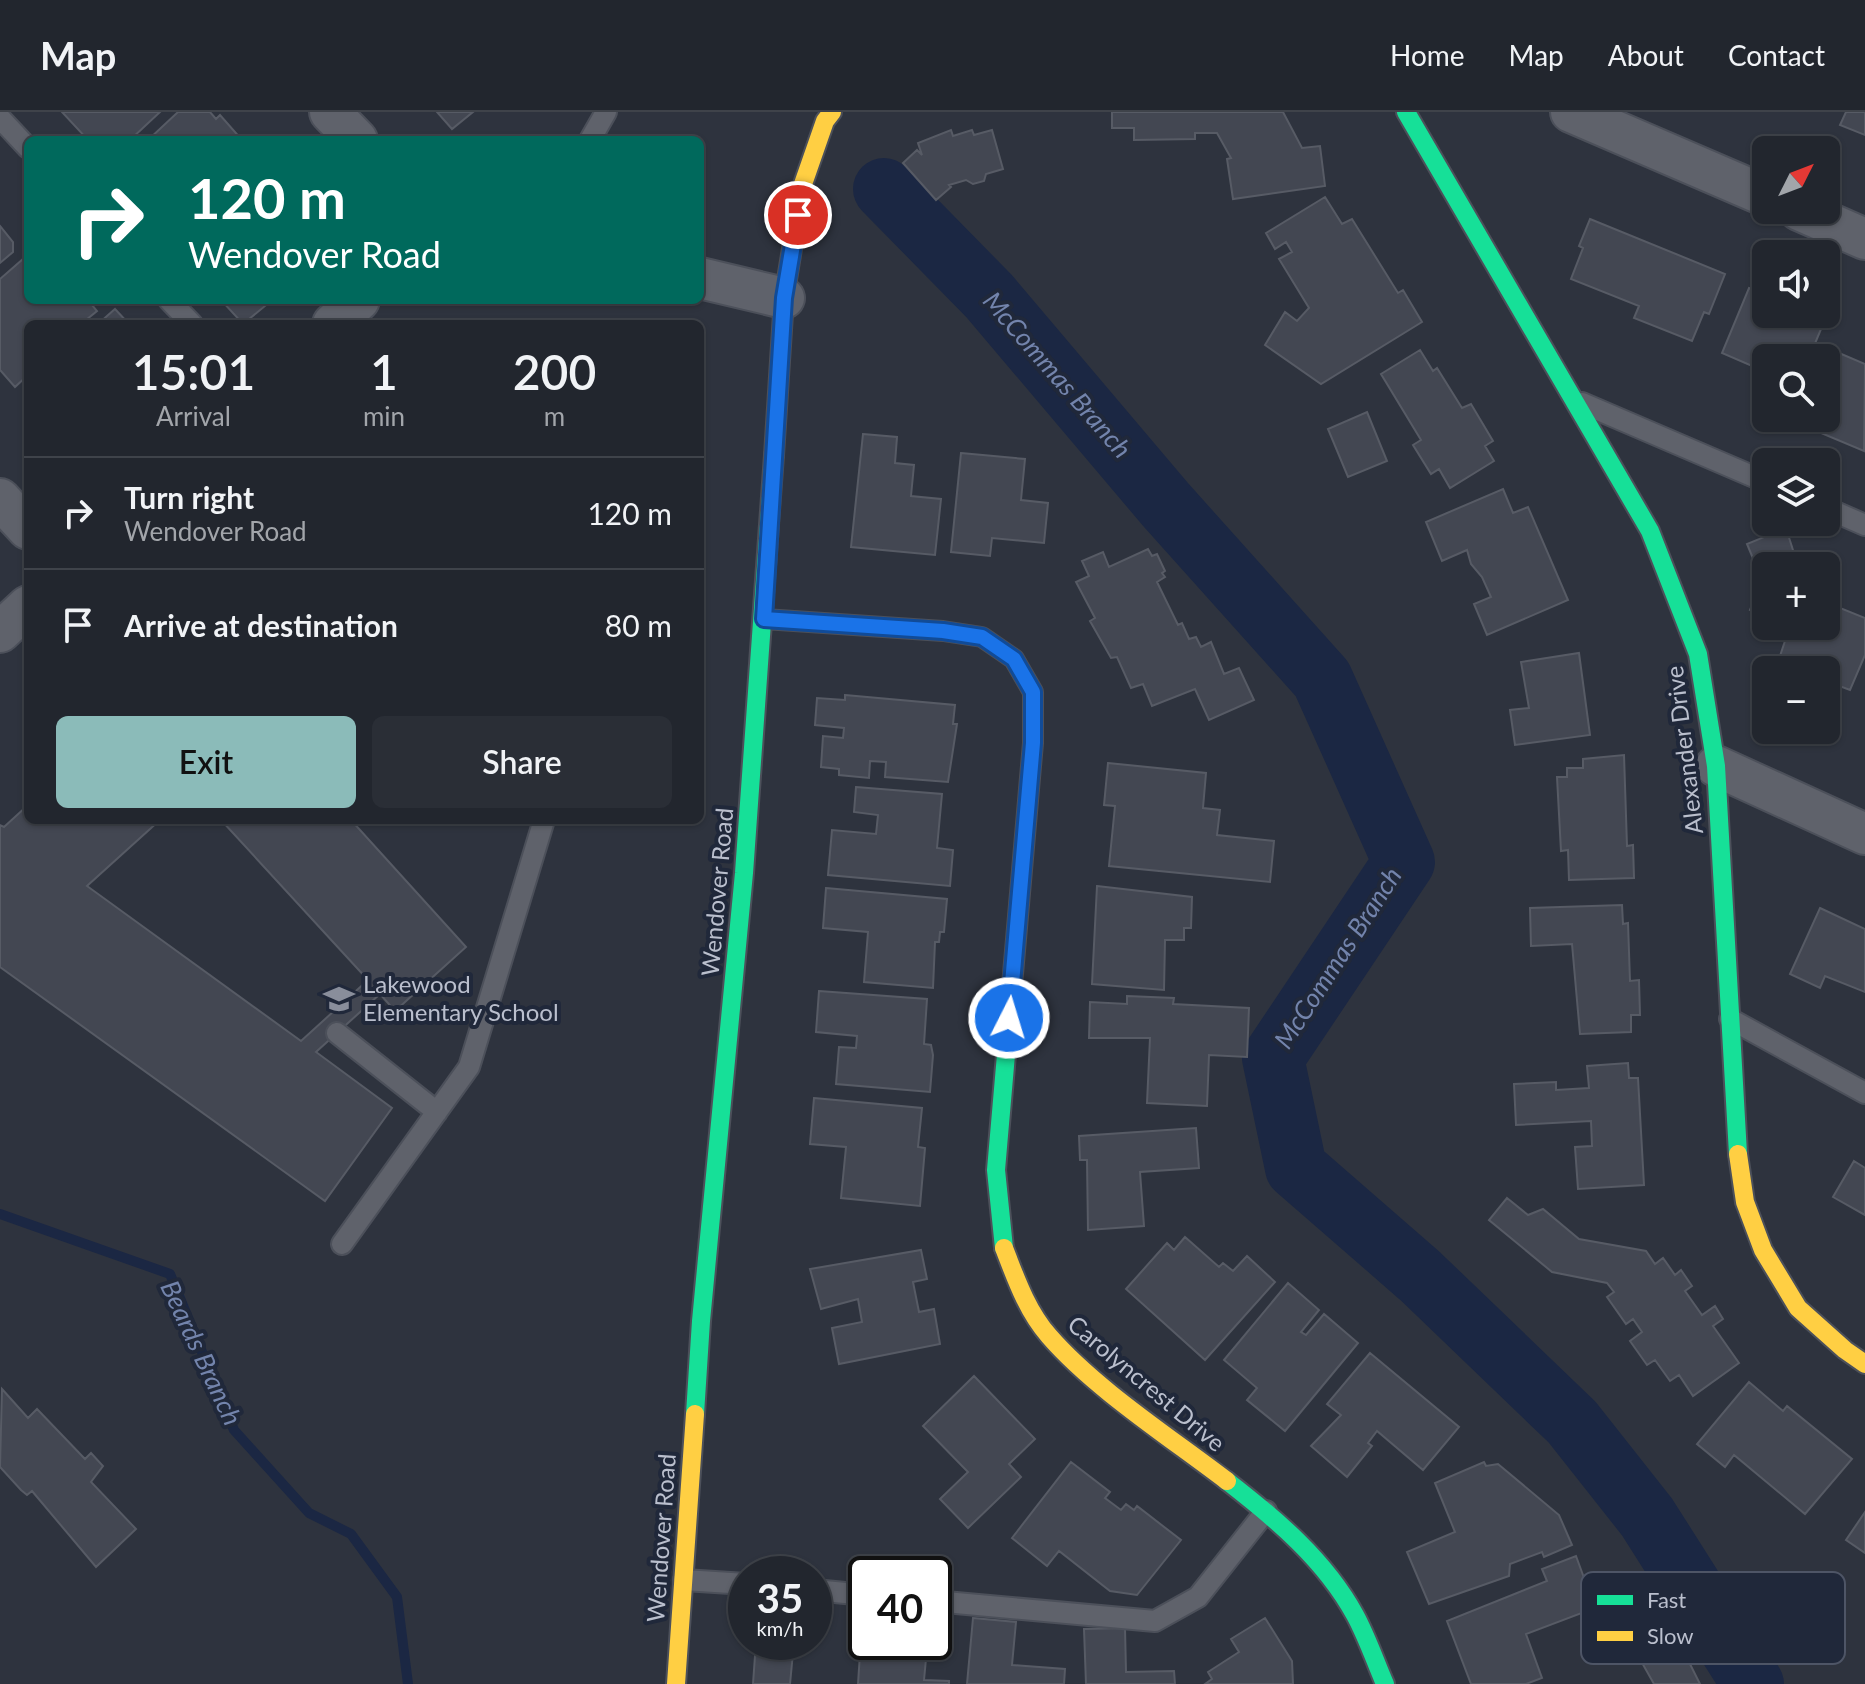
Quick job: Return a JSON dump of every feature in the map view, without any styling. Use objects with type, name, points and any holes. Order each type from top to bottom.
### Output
[{"type":"street","points":[[330,112],[353,136]]},
{"type":"street","name":"Wendover Road","points":[[676,1684],[701,1321],[744,873],[764,619],[784,298],[802,187],[825,121],[832,112]]},
{"type":"street","name":"Alexander Drive","points":[[1406,112],[1650,531],[1698,654],[1716,766],[1738,1162],[1745,1202],[1763,1250],[1798,1308],[1865,1364]]},
{"type":"street","points":[[1571,112],[1752,190]]},
{"type":"street","points":[[1831,224],[1865,239]]},
{"type":"street","points":[[704,279],[784,298]]},
{"type":"street","points":[[337,320],[355,304]]},
{"type":"street","points":[[0,499],[24,525]]},
{"type":"street","points":[[0,632],[24,610]]},
{"type":"street","name":"Carolyncrest Drive","points":[[764,619],[943,631],[982,637],[1014,659],[1033,692],[1033,743],[996,1170],[1002,1243],[1021,1293],[1048,1335],[1090,1376],[1266,1511],[1320,1563],[1355,1615],[1385,1684]]},
{"type":"street","points":[[1716,766],[1865,834]]},
{"type":"lane","points":[[592,136],[606,112]]},
{"type":"lane","points":[[0,118],[24,144]]},
{"type":"lane","points":[[173,304],[188,320]]},
{"type":"lane","points":[[1571,398],[1752,476]]},
{"type":"lane","points":[[1840,514],[1865,525]]},
{"type":"lane","points":[[342,1244],[469,1067],[543,824]]},
{"type":"lane","points":[[1730,1019],[1865,1093]]},
{"type":"lane","points":[[337,1033],[437,1112]]},
{"type":"lane","points":[[952,1603],[1155,1621],[1198,1597],[1266,1511]]},
{"type":"lane","points":[[684,1580],[728,1583]]},
{"type":"building","points":[[62,112],[160,112],[134,136],[84,136]]},
{"type":"building","points":[[178,112],[210,112],[216,119],[220,115],[238,136],[152,136]]},
{"type":"building","points":[[437,112],[473,112],[452,129]]},
{"type":"building","points":[[1112,112],[1283,112],[1302,148],[1320,146],[1325,186],[1233,199],[1227,159],[1231,158],[1217,133],[1195,133],[1195,139],[1134,140],[1134,128],[1112,128]]},
{"type":"building","points":[[1846,112],[1865,112],[1865,135],[1840,125]]},
{"type":"building","points":[[951,130],[953,136],[972,130],[974,135],[992,130],[1003,169],[986,174],[984,181],[973,184],[966,180],[949,185],[951,187],[936,200],[903,163],[917,150],[922,155],[918,143]]},
{"type":"building","points":[[1325,197],[1342,224],[1352,219],[1398,293],[1403,290],[1422,322],[1321,384],[1265,345],[1285,312],[1297,321],[1309,308],[1279,259],[1292,252],[1286,242],[1275,249],[1266,233]]},
{"type":"building","points":[[1590,219],[1725,274],[1709,314],[1704,312],[1692,341],[1634,318],[1639,306],[1571,279]]},
{"type":"building","points":[[0,226],[13,242],[13,252],[0,263]]},
{"type":"building","points":[[23,259],[24,304],[91,304],[97,311],[86,320],[24,320],[24,379],[15,387],[0,370],[0,279]]},
{"type":"building","points":[[1749,288],[1752,289],[1752,328],[1821,328],[1815,344],[1752,344],[1752,366],[1722,353]]},
{"type":"building","points":[[225,304],[265,306],[248,320],[239,320]]},
{"type":"building","points":[[115,309],[125,320],[103,320]]},
{"type":"building","points":[[1420,350],[1433,371],[1437,368],[1462,408],[1471,404],[1493,441],[1485,446],[1494,461],[1450,488],[1439,469],[1431,474],[1413,445],[1421,440],[1381,374]]},
{"type":"building","points":[[1840,353],[1865,364],[1864,451],[1821,433],[1840,432]]},
{"type":"building","points":[[1367,412],[1387,461],[1348,477],[1328,429]]},
{"type":"building","points":[[863,434],[897,437],[895,463],[914,465],[911,496],[941,499],[935,555],[851,547]]},
{"type":"building","points":[[961,453],[1025,459],[1021,500],[1048,503],[1044,543],[992,538],[990,556],[951,552]]},
{"type":"building","points":[[1503,489],[1513,513],[1528,507],[1568,600],[1487,635],[1474,604],[1491,597],[1482,577],[1471,564],[1467,550],[1442,561],[1426,522]]},
{"type":"building","points":[[1766,536],[1789,536],[1794,552],[1752,552],[1752,556],[1747,544]]},
{"type":"building","points":[[1148,549],[1152,556],[1157,554],[1165,571],[1162,573],[1165,577],[1157,582],[1178,625],[1182,623],[1189,639],[1196,637],[1201,647],[1211,642],[1224,674],[1239,668],[1254,700],[1209,720],[1195,689],[1152,706],[1143,684],[1131,688],[1117,657],[1111,658],[1090,621],[1095,618],[1076,582],[1089,576],[1082,561],[1103,552],[1109,567]]},
{"type":"building","points":[[1840,608],[1865,618],[1865,655],[1850,690],[1840,686],[1840,656],[1780,656],[1785,640],[1840,640]]},
{"type":"building","points":[[1579,653],[1590,735],[1515,745],[1510,710],[1529,708],[1521,662]]},
{"type":"building","points":[[845,695],[955,705],[953,724],[957,724],[948,782],[885,777],[886,762],[870,761],[869,778],[839,775],[839,769],[821,767],[823,736],[843,738],[844,728],[815,725],[817,698],[845,700]]},
{"type":"building","points":[[1624,755],[1627,846],[1633,845],[1634,878],[1569,880],[1568,850],[1561,851],[1557,777],[1567,777],[1567,768],[1583,768],[1583,759]]},
{"type":"building","points":[[1108,763],[1206,773],[1203,808],[1220,810],[1217,835],[1274,841],[1270,882],[1109,866],[1115,806],[1104,805]]},
{"type":"building","points":[[856,787],[942,794],[937,848],[953,850],[950,886],[828,875],[832,830],[876,834],[878,815],[854,812]]},
{"type":"building","points":[[24,809],[24,824],[156,824],[87,886],[301,1041],[368,980],[225,824],[355,824],[466,947],[395,1011],[380,994],[316,1052],[392,1108],[325,1201],[0,967],[0,825],[4,827]]},
{"type":"building","points":[[1097,886],[1192,897],[1191,928],[1184,928],[1184,940],[1165,940],[1164,990],[1092,984]]},
{"type":"building","points":[[826,888],[947,899],[944,932],[940,932],[939,942],[935,942],[933,988],[864,982],[868,932],[823,928]]},
{"type":"building","points":[[1622,905],[1623,924],[1628,923],[1630,981],[1639,980],[1640,1015],[1631,1015],[1631,1032],[1580,1034],[1572,944],[1531,946],[1530,908]]},
{"type":"building","points":[[1820,908],[1865,929],[1865,992],[1825,976],[1820,988],[1790,974]]},
{"type":"building","points":[[819,991],[927,999],[924,1044],[931,1045],[933,1055],[930,1092],[836,1084],[839,1047],[856,1048],[857,1036],[816,1032]]},
{"type":"building","points":[[1127,996],[1174,998],[1173,1004],[1249,1008],[1247,1057],[1209,1055],[1207,1106],[1147,1103],[1150,1038],[1089,1038],[1090,1002],[1127,1004]]},
{"type":"building","points":[[1628,1063],[1629,1078],[1638,1078],[1644,1185],[1578,1189],[1575,1147],[1592,1146],[1591,1121],[1516,1125],[1514,1084],[1556,1082],[1556,1090],[1589,1088],[1587,1066]]},
{"type":"building","points":[[814,1098],[922,1108],[918,1147],[925,1148],[920,1206],[841,1198],[846,1147],[810,1144]]},
{"type":"building","points":[[1196,1128],[1199,1168],[1140,1172],[1144,1226],[1088,1230],[1087,1160],[1080,1160],[1079,1136]]},
{"type":"building","points":[[1854,1161],[1865,1168],[1865,1215],[1833,1197]]},
{"type":"building","points":[[1507,1198],[1528,1215],[1543,1209],[1579,1239],[1646,1251],[1655,1264],[1663,1258],[1675,1275],[1681,1270],[1692,1286],[1685,1291],[1702,1315],[1715,1306],[1723,1319],[1713,1326],[1739,1363],[1693,1396],[1679,1375],[1670,1381],[1655,1360],[1647,1365],[1630,1341],[1642,1332],[1633,1319],[1626,1324],[1607,1297],[1614,1292],[1607,1283],[1552,1272],[1489,1220]]},
{"type":"building","points":[[1185,1237],[1219,1267],[1223,1263],[1233,1271],[1247,1256],[1275,1282],[1205,1360],[1126,1289],[1167,1243],[1174,1250]]},
{"type":"building","points":[[921,1250],[927,1279],[913,1282],[919,1312],[934,1309],[940,1344],[839,1364],[832,1328],[862,1322],[858,1299],[821,1309],[810,1269]]},
{"type":"building","points":[[1288,1283],[1319,1310],[1301,1332],[1306,1335],[1324,1314],[1358,1343],[1285,1431],[1247,1400],[1257,1388],[1224,1360]]},
{"type":"building","points":[[1370,1353],[1459,1427],[1423,1470],[1377,1431],[1368,1443],[1372,1446],[1347,1477],[1311,1446],[1341,1415],[1327,1404]]},
{"type":"building","points":[[974,1376],[1035,1439],[1009,1464],[1021,1477],[968,1528],[940,1499],[968,1472],[923,1426]]},
{"type":"building","points":[[1749,1382],[1783,1411],[1787,1406],[1852,1459],[1805,1514],[1734,1455],[1725,1467],[1697,1444]]},
{"type":"building","points":[[2,1389],[28,1418],[37,1409],[85,1459],[91,1453],[103,1466],[91,1482],[136,1529],[96,1567],[32,1491],[27,1495],[0,1467]]},
{"type":"building","points":[[1071,1462],[1110,1492],[1105,1498],[1121,1510],[1126,1504],[1134,1510],[1137,1506],[1181,1540],[1137,1595],[1110,1591],[1059,1551],[1047,1566],[1012,1538]]},
{"type":"building","points":[[1484,1462],[1486,1466],[1498,1464],[1559,1515],[1572,1545],[1544,1557],[1542,1552],[1510,1564],[1509,1576],[1429,1604],[1407,1552],[1455,1532],[1435,1483]]},
{"type":"building","points":[[1865,1512],[1865,1553],[1846,1540]]},
{"type":"building","points":[[1576,1556],[1582,1572],[1581,1613],[1526,1634],[1542,1678],[1526,1684],[1471,1684],[1447,1621],[1547,1581],[1542,1569]]},
{"type":"building","points":[[973,1618],[1016,1622],[1012,1665],[1065,1669],[1064,1684],[967,1684]]},
{"type":"building","points":[[1265,1618],[1292,1661],[1293,1684],[1205,1684],[1212,1679],[1208,1672],[1239,1652],[1231,1639]]},
{"type":"building","points":[[1125,1628],[1126,1672],[1174,1671],[1175,1684],[1086,1684],[1084,1629]]},
{"type":"building","points":[[755,1660],[792,1660],[790,1684],[753,1684]]},
{"type":"building","points":[[860,1660],[926,1660],[924,1680],[949,1681],[949,1684],[858,1684]]},
{"type":"building","points":[[1643,1664],[1690,1664],[1700,1684],[1654,1684]]},
{"type":"waterway","name":"McCommas Branch","points":[[884,189],[989,296],[1166,505],[1322,679],[1404,862],[1273,1058],[1296,1168],[1420,1276],[1572,1422],[1647,1517],[1682,1572]]},
{"type":"waterway","name":"Beards Branch","points":[[0,1214],[170,1274],[234,1430],[309,1513],[351,1534],[397,1597],[408,1684]]},
{"type":"waterway","name":"McCommas Branch","points":[[1740,1664],[1753,1684]]},
{"type":"traffic: fast","points":[[1406,112],[1650,531],[1698,654],[1716,766],[1738,1154]]},
{"type":"traffic: fast","points":[[695,1414],[701,1321],[744,873],[774,455]]},
{"type":"traffic: fast","points":[[764,619],[943,631],[982,637],[1014,659],[1033,692],[1033,743],[996,1170],[1004,1248]]},
{"type":"traffic: fast","points":[[1227,1481],[1281,1526],[1329,1576],[1359,1623],[1385,1684]]},
{"type":"traffic: slow","points":[[774,455],[784,298],[802,187],[825,121],[832,112]]},
{"type":"traffic: slow","points":[[1738,1154],[1745,1202],[1763,1250],[1798,1308],[1865,1364]]},
{"type":"traffic: slow","points":[[1004,1248],[1034,1316],[1068,1356],[1111,1394],[1227,1481]]},
{"type":"traffic: slow","points":[[676,1684],[695,1414]]},
{"type":"place","name":"Lakewood Elementary School","points":[[339,999]]},
{"type":"route","points":[[798,215],[784,298],[764,619],[943,631],[982,637],[1014,659],[1033,692],[1033,743],[1009,1018]]}]
